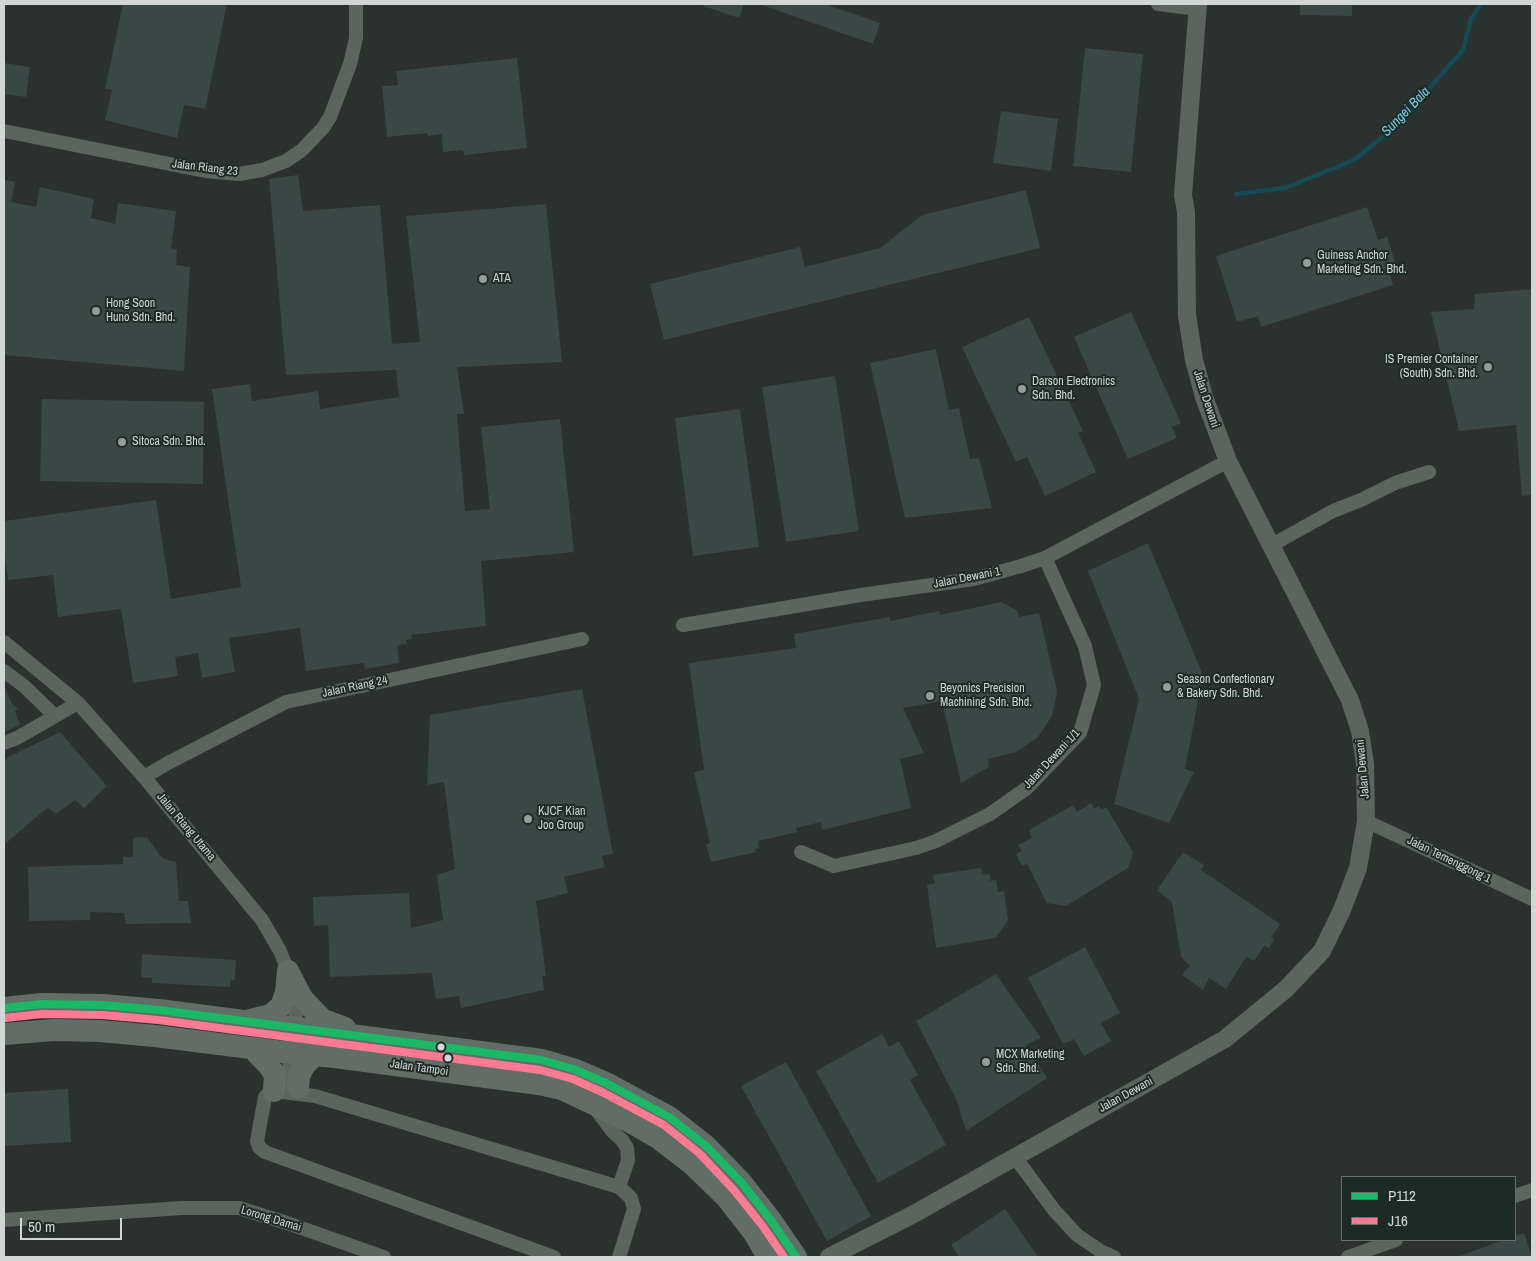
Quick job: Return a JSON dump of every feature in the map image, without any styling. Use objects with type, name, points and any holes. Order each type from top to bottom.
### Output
[{"type":"main road","points":[[246,1021],[271,1015],[282,1006],[286,993],[288,971]]},
{"type":"main road","points":[[288,971],[302,998],[319,1016],[324,1020],[362,1036]]},
{"type":"main road","name":"Jalan Tampoi","points":[[4,1008],[42,1004],[103,1005],[159,1010],[542,1060],[576,1070],[606,1083],[668,1117],[706,1146],[770,1218],[796,1257]]},
{"type":"main road","name":"Jalan Tampoi","points":[[4,1034],[54,1030],[100,1031],[155,1036],[290,1054],[335,1057],[539,1084],[562,1089],[589,1100],[658,1138],[692,1164],[726,1196],[754,1233],[768,1257]]},
{"type":"main road","points":[[253,1049],[275,1075],[274,1091]]},
{"type":"main road","points":[[307,1092],[298,1076],[304,1066],[314,1056]]},
{"type":"street","name":"Jalan Riang 23","points":[[4,131],[205,170],[239,174],[262,170],[286,161],[302,150],[323,128],[330,116],[350,64],[356,38],[356,4]]},
{"type":"street","points":[[1158,4],[1198,6]]},
{"type":"street","name":"Jalan Dewani","points":[[829,1257],[912,1215],[1225,1039],[1286,989],[1322,950],[1342,910],[1358,868],[1366,821],[1365,764],[1360,731],[1350,700],[1228,461],[1204,397],[1194,360],[1187,315],[1186,212],[1183,179],[1198,6]]},
{"type":"street","name":"Jalan Dewani 1","points":[[683,625],[861,595],[974,579],[1045,558],[1228,461]]},
{"type":"street","points":[[1270,546],[1333,512],[1395,483],[1429,472]]},
{"type":"street","name":"Jalan Dewani 1/1","points":[[801,852],[834,866],[916,848],[936,840],[990,814],[1027,788],[1080,732],[1094,685],[1085,646],[1045,558]]},
{"type":"street","name":"Jalan Riang 24","points":[[144,777],[286,702],[582,639]]},
{"type":"street","name":"Jalan Riang Utama","points":[[4,642],[78,703],[144,777],[262,920],[280,951],[288,971],[296,1006],[288,1076],[292,1083],[307,1092]]},
{"type":"street","points":[[4,671],[24,686],[55,716]]},
{"type":"street","points":[[4,743],[17,738],[78,703]]},
{"type":"street","name":"Jalan Temenggong 1","points":[[1366,821],[1532,899]]},
{"type":"street","points":[[554,1257],[265,1152],[259,1147],[257,1141],[265,1098],[274,1091],[307,1092],[619,1187],[631,1198],[634,1209],[620,1257]]},
{"type":"street","points":[[589,1100],[627,1148],[628,1160],[619,1187]]},
{"type":"street","points":[[1014,1157],[1054,1210],[1077,1235],[1102,1252],[1114,1257]]},
{"type":"street","points":[[1516,1196],[1532,1190]]},
{"type":"street","name":"Lorong Damai","points":[[4,1220],[182,1208],[239,1208],[384,1257]]},
{"type":"street","points":[[1348,1257],[1393,1241]]},
{"type":"building","points":[[123,4],[227,4],[205,109],[184,105],[177,138],[105,120],[112,90],[105,89]]},
{"type":"building","points":[[703,4],[744,4],[739,18],[703,6]]},
{"type":"building","points":[[762,4],[825,4],[880,23],[873,44]]},
{"type":"building","points":[[1300,4],[1352,4],[1352,16],[1300,15]]},
{"type":"building","points":[[1085,48],[1143,54],[1131,172],[1073,166]]},
{"type":"building","points":[[517,58],[527,148],[464,155],[463,150],[443,152],[442,134],[428,136],[427,133],[387,137],[382,86],[398,85],[396,71]]},
{"type":"building","points":[[4,63],[30,67],[26,97],[4,94]]},
{"type":"building","points":[[1001,111],[1058,119],[1051,171],[993,163]]},
{"type":"building","points":[[298,175],[303,211],[380,205],[392,344],[420,342],[406,216],[546,204],[562,362],[457,367],[464,414],[457,414],[465,511],[490,509],[481,427],[560,419],[574,552],[481,561],[486,626],[411,635],[412,639],[406,640],[406,644],[397,645],[399,663],[365,669],[364,663],[306,671],[300,628],[229,638],[235,672],[202,678],[198,653],[175,657],[178,676],[133,683],[121,609],[58,617],[53,575],[8,580],[4,548],[4,521],[156,500],[171,599],[241,587],[212,389],[250,384],[252,401],[318,391],[320,409],[399,397],[396,370],[286,375],[269,179]]},
{"type":"building","name":"Hong Soon Huno Sdn. Bhd.","points":[[4,180],[15,182],[11,202],[36,207],[40,187],[94,199],[91,218],[115,224],[118,203],[176,211],[171,249],[177,250],[176,265],[190,267],[184,371],[4,355]]},
{"type":"building","points":[[1026,190],[1040,248],[664,340],[650,284],[800,247],[805,267],[880,248],[922,215]]},
{"type":"building","name":"Guiness Anchor Marketing Sdn. Bhd.","points":[[1367,207],[1378,240],[1387,237],[1398,271],[1390,274],[1393,285],[1261,327],[1258,316],[1237,322],[1216,256]]},
{"type":"building","name":"IS Premier Container (South) Sdn. Bhd.","points":[[1532,289],[1532,495],[1522,496],[1516,425],[1459,431],[1431,312],[1474,309],[1475,294]]},
{"type":"building","points":[[1131,312],[1181,423],[1172,427],[1177,438],[1128,459],[1074,337]]},
{"type":"building","name":"Darson Electronics Sdn. Bhd.","points":[[1029,317],[1083,431],[1078,433],[1096,472],[1045,496],[1027,457],[1016,462],[962,347]]},
{"type":"building","points":[[936,349],[949,410],[959,408],[970,459],[979,458],[992,508],[905,518],[870,363]]},
{"type":"building","points":[[835,376],[859,531],[786,542],[762,387]]},
{"type":"building","name":"Sitoca Sdn. Bhd.","points":[[42,399],[204,402],[203,484],[40,481]]},
{"type":"building","points":[[740,409],[759,547],[693,556],[675,418]]},
{"type":"building","name":"Season Confectionary & Bakery Sdn. Bhd.","points":[[1148,543],[1203,675],[1185,769],[1194,772],[1169,823],[1114,804],[1139,699],[1088,571]]},
{"type":"building","points":[[1001,602],[1017,610],[1019,617],[1039,613],[1057,691],[1052,716],[1038,737],[1016,752],[988,759],[989,767],[961,783],[942,701],[903,708],[924,753],[900,759],[911,808],[822,830],[821,822],[796,828],[797,832],[758,841],[759,848],[755,849],[756,852],[711,862],[706,844],[710,843],[694,772],[704,770],[689,663],[796,648],[794,634],[890,617],[890,621],[939,611],[940,615]]},
{"type":"building","points":[[4,685],[12,704],[18,709],[15,711],[20,725],[4,732]]},
{"type":"building","name":"KJCF Kian Joo Group","points":[[582,689],[613,854],[602,856],[605,867],[564,877],[568,893],[536,901],[546,976],[542,976],[544,990],[461,1008],[459,996],[436,999],[432,973],[330,977],[328,925],[314,926],[313,897],[409,893],[411,928],[443,920],[437,875],[455,869],[444,782],[427,785],[430,715]]},
{"type":"building","points":[[60,732],[107,786],[84,808],[75,800],[56,814],[48,807],[4,845],[4,759]]},
{"type":"building","points":[[1091,803],[1094,809],[1099,806],[1102,810],[1106,807],[1133,852],[1128,868],[1066,906],[1047,903],[1027,864],[1022,866],[1016,854],[1022,851],[1018,845],[1032,838],[1029,830],[1073,805],[1077,812]]},
{"type":"building","points":[[147,837],[162,858],[176,862],[179,901],[188,901],[191,923],[126,924],[124,913],[90,912],[90,920],[29,921],[28,867],[123,864],[123,857],[133,857],[133,838]]},
{"type":"building","points":[[1183,852],[1204,865],[1201,870],[1280,924],[1271,937],[1274,939],[1269,948],[1264,946],[1254,961],[1246,957],[1226,989],[1209,978],[1203,990],[1182,975],[1190,966],[1181,957],[1172,902],[1157,890]]},
{"type":"building","points":[[981,868],[982,875],[990,874],[990,881],[996,880],[998,892],[1004,891],[1008,921],[995,938],[936,948],[927,885],[935,883],[933,875]]},
{"type":"building","points":[[1085,947],[1120,1013],[1101,1023],[1111,1041],[1084,1056],[1074,1039],[1063,1044],[1028,978]]},
{"type":"building","points":[[142,954],[236,960],[235,980],[231,980],[230,987],[152,983],[152,978],[141,977]]},
{"type":"building","name":"MCX Marketing Sdn. Bhd.","points":[[996,974],[1041,1038],[1026,1045],[1047,1078],[966,1131],[957,1101],[916,1021]]},
{"type":"building","points":[[882,1034],[889,1047],[899,1041],[918,1075],[910,1080],[946,1145],[878,1183],[816,1071]]},
{"type":"building","points":[[786,1062],[871,1216],[827,1241],[741,1086]]},
{"type":"building","points":[[68,1089],[71,1142],[4,1146],[4,1093]]},
{"type":"building","points":[[1005,1209],[1038,1257],[959,1257],[951,1245]]},
{"type":"building","points":[[1524,1233],[1532,1257],[1459,1257],[1501,1241],[1516,1241],[1516,1236]]},
{"type":"waterway","name":"Sungei Bala","points":[[1236,194],[1285,188],[1354,160],[1394,128],[1463,50],[1471,19],[1481,4]]},
{"type":"transit line","name":"P112","points":[[4,1008],[42,1004],[103,1005],[159,1010],[542,1060],[576,1070],[606,1083],[669,1117],[706,1146],[741,1182],[770,1219],[796,1257]]},
{"type":"transit line","name":"J16","points":[[5,1018],[42,1014],[102,1015],[158,1020],[540,1070],[573,1079],[664,1125],[699,1153],[733,1189],[762,1225],[784,1257]]},
{"type":"place","name":"Guiness Anchor Marketing Sdn. Bhd.","points":[[1307,263]]},
{"type":"place","name":"ATA","points":[[483,279]]},
{"type":"place","name":"Hong Soon Huno Sdn. Bhd.","points":[[96,311]]},
{"type":"place","name":"IS Premier Container (South) Sdn. Bhd.","points":[[1488,367]]},
{"type":"place","name":"Darson Electronics Sdn. Bhd.","points":[[1022,389]]},
{"type":"place","name":"Sitoca Sdn. Bhd.","points":[[122,442]]},
{"type":"place","name":"Season Confectionary & Bakery Sdn. Bhd.","points":[[1167,687]]},
{"type":"place","name":"Beyonics Precision Machining Sdn. Bhd.","points":[[930,696]]},
{"type":"place","name":"KJCF Kian Joo Group","points":[[528,819]]},
{"type":"place","name":"MCX Marketing Sdn. Bhd.","points":[[986,1062]]}]
